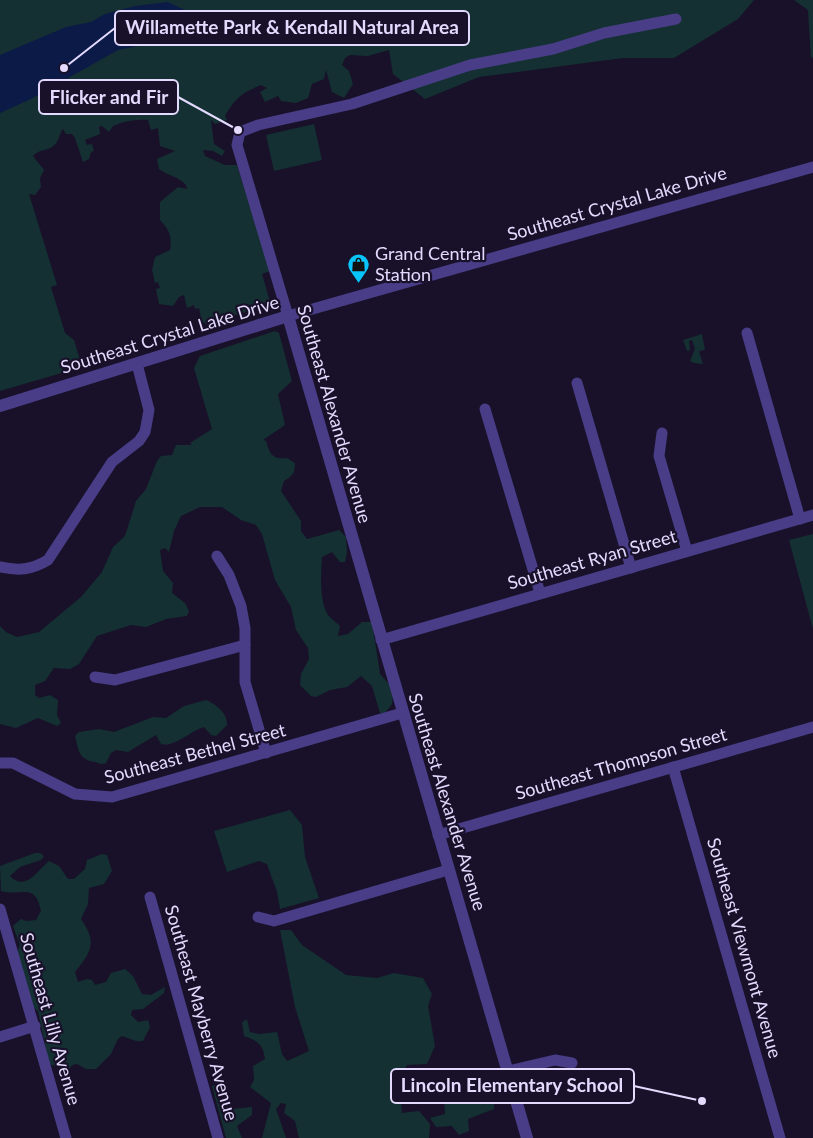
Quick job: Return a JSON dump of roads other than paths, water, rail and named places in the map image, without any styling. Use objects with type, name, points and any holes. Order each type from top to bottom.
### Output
[{"type":"street","name":"Southeast Alexander Avenue","points":[[527,1138],[509,1071],[448,870],[237,145],[240,132],[258,125],[352,104],[470,64],[553,49],[604,33],[676,19]]},
{"type":"street","name":"Southeast Crystal Lake Drive","points":[[0,406],[288,316],[813,166]]},
{"type":"street","points":[[747,333],[800,518]]},
{"type":"street","points":[[0,566],[21,570],[32,568],[48,560],[112,462],[139,440],[145,432],[149,410],[136,364]]},
{"type":"street","points":[[577,383],[630,568]]},
{"type":"street","points":[[486,409],[540,593]]},
{"type":"street","points":[[662,433],[659,456],[687,551]]},
{"type":"street","name":"Southeast Ryan Street","points":[[381,640],[813,515]]},
{"type":"street","points":[[217,556],[229,575],[240,606],[245,645],[244,664],[247,694],[266,754]]},
{"type":"street","points":[[95,677],[116,680],[245,645]]},
{"type":"street","name":"Southeast Bethel Street","points":[[0,763],[13,763],[65,791],[100,797],[124,794],[402,713]]},
{"type":"street","name":"Southeast Thompson Street","points":[[438,835],[813,727]]},
{"type":"street","name":"Southeast Viewmont Avenue","points":[[673,767],[780,1138]]},
{"type":"street","points":[[258,917],[274,921],[448,870]]},
{"type":"street","name":"Southeast Mayberry Avenue","points":[[150,897],[218,1138]]},
{"type":"street","name":"Southeast Lilly Avenue","points":[[0,909],[66,1138]]},
{"type":"street","points":[[0,1036],[35,1026]]},
{"type":"street","points":[[509,1071],[555,1060],[572,1063]]},
{"type":"water","points":[[168,2],[187,11],[190,20],[188,36],[118,50],[31,99],[0,113],[0,55],[66,27],[91,22],[105,14],[135,6]]},
{"type":"place","name":"Willamette Park & Kendall Natural Area","points":[[64,68]]},
{"type":"place","name":"Flicker and Fir","points":[[238,130]]},
{"type":"place","name":"Grand Central Station","points":[[359,283]]},
{"type":"place","name":"Lincoln Elementary School","points":[[702,1101]]}]
